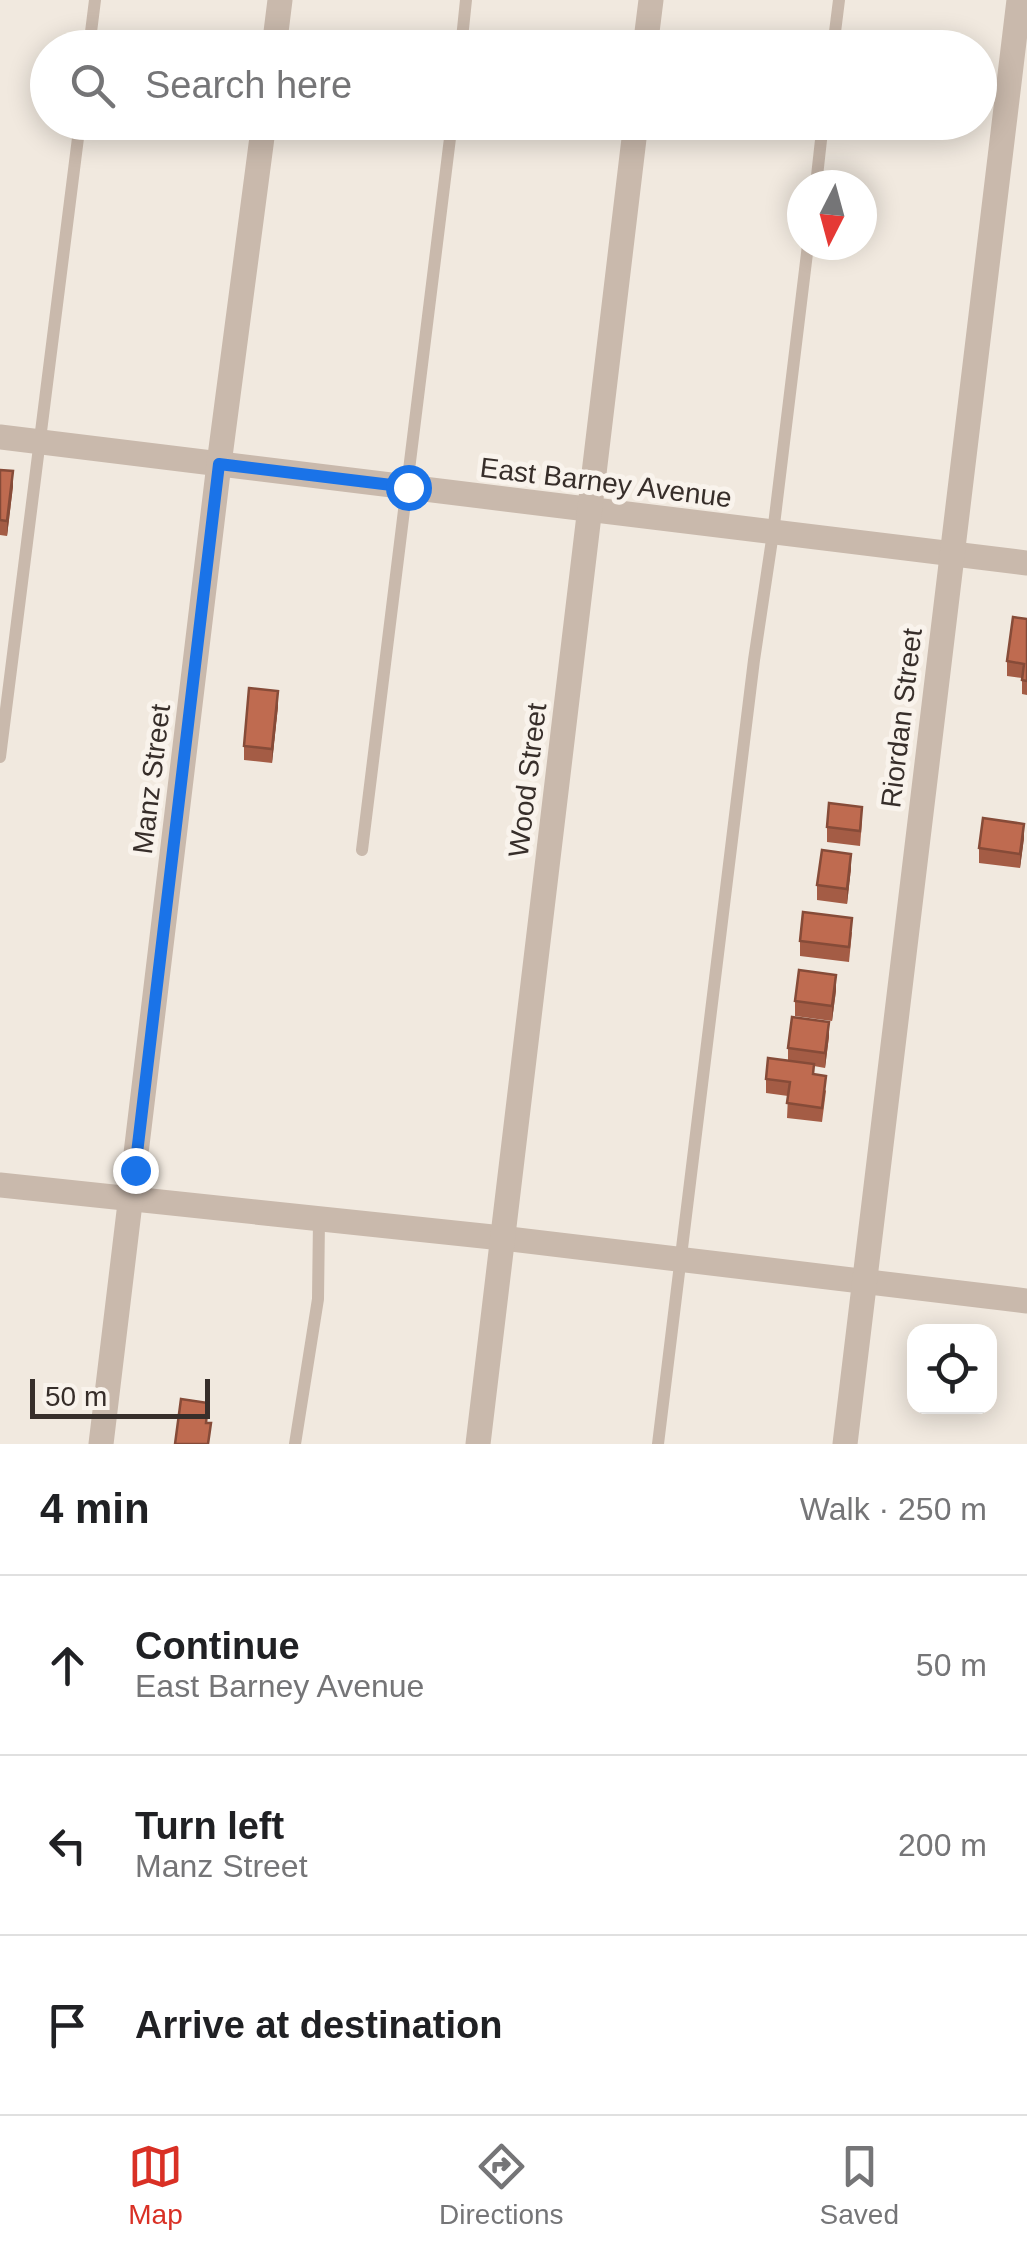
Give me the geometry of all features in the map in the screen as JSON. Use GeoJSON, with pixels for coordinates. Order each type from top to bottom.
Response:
{"type":"FeatureCollection","features":[{"type":"Feature","properties":{"kind":"street"},"geometry":{"type":"LineString","coordinates":[[276,30],[280,0]]}},
{"type":"Feature","properties":{"kind":"street"},"geometry":{"type":"LineString","coordinates":[[647,30],[651,0]]}},
{"type":"Feature","properties":{"kind":"street","name":"Riordan Street"},"geometry":{"type":"LineString","coordinates":[[845,1444],[1018,0]]}},
{"type":"Feature","properties":{"kind":"street","name":"Manz Street"},"geometry":{"type":"LineString","coordinates":[[101,1444],[262,140]]}},
{"type":"Feature","properties":{"kind":"street","name":"Wood Street"},"geometry":{"type":"LineString","coordinates":[[478,1444],[634,140]]}},
{"type":"Feature","properties":{"kind":"street","name":"East Barney Avenue"},"geometry":{"type":"LineString","coordinates":[[0,438],[1027,563]]}},
{"type":"Feature","properties":{"kind":"street"},"geometry":{"type":"LineString","coordinates":[[0,1185],[502,1238],[1027,1301]]}},
{"type":"Feature","properties":{"kind":"lane"},"geometry":{"type":"LineString","coordinates":[[91,30],[95,0]]}},
{"type":"Feature","properties":{"kind":"lane"},"geometry":{"type":"LineString","coordinates":[[462,30],[466,0]]}},
{"type":"Feature","properties":{"kind":"lane"},"geometry":{"type":"LineString","coordinates":[[835,30],[838,0]]}},
{"type":"Feature","properties":{"kind":"lane"},"geometry":{"type":"LineString","coordinates":[[0,757],[78,140]]}},
{"type":"Feature","properties":{"kind":"lane"},"geometry":{"type":"LineString","coordinates":[[362,850],[450,140]]}},
{"type":"Feature","properties":{"kind":"lane"},"geometry":{"type":"LineString","coordinates":[[818,170],[822,140]]}},
{"type":"Feature","properties":{"kind":"lane"},"geometry":{"type":"LineString","coordinates":[[658,1444],[806,260]]}},
{"type":"Feature","properties":{"kind":"lane"},"geometry":{"type":"LineString","coordinates":[[295,1444],[318,1299],[319,1220]]}},
{"type":"Feature","properties":{"kind":"building"},"geometry":{"type":"Polygon","coordinates":[[[0,470],[13,471],[7,521],[0,520],[0,470]]]}},
{"type":"Feature","properties":{"kind":"building"},"geometry":{"type":"Polygon","coordinates":[[[1013,617],[1027,619],[1027,681],[1022,680],[1024,664],[1007,661],[1013,617]]]}},
{"type":"Feature","properties":{"kind":"building"},"geometry":{"type":"Polygon","coordinates":[[[249,688],[278,691],[272,749],[244,746],[249,688]]]}},
{"type":"Feature","properties":{"kind":"building"},"geometry":{"type":"Polygon","coordinates":[[[829,803],[862,807],[860,831],[827,827],[829,803]]]}},
{"type":"Feature","properties":{"kind":"building"},"geometry":{"type":"Polygon","coordinates":[[[983,818],[1024,824],[1020,854],[979,848],[983,818]]]}},
{"type":"Feature","properties":{"kind":"building"},"geometry":{"type":"Polygon","coordinates":[[[822,850],[851,854],[847,889],[817,885],[822,850]]]}},
{"type":"Feature","properties":{"kind":"building"},"geometry":{"type":"Polygon","coordinates":[[[803,912],[852,918],[849,947],[800,941],[803,912]]]}},
{"type":"Feature","properties":{"kind":"building"},"geometry":{"type":"Polygon","coordinates":[[[799,970],[836,975],[832,1006],[795,1001],[799,970]]]}},
{"type":"Feature","properties":{"kind":"building"},"geometry":{"type":"Polygon","coordinates":[[[792,1017],[829,1022],[825,1053],[788,1048],[792,1017]]]}},
{"type":"Feature","properties":{"kind":"building"},"geometry":{"type":"Polygon","coordinates":[[[768,1058],[814,1064],[813,1074],[826,1076],[822,1108],[787,1103],[790,1082],[766,1079],[768,1058]]]}},
{"type":"Feature","properties":{"kind":"building"},"geometry":{"type":"Polygon","coordinates":[[[181,1399],[208,1403],[208,1444],[175,1444],[181,1399]]]}},
{"type":"Feature","properties":{"kind":"route"},"geometry":{"type":"LineString","coordinates":[[135,1170],[219,464],[408,487]]}}]}
